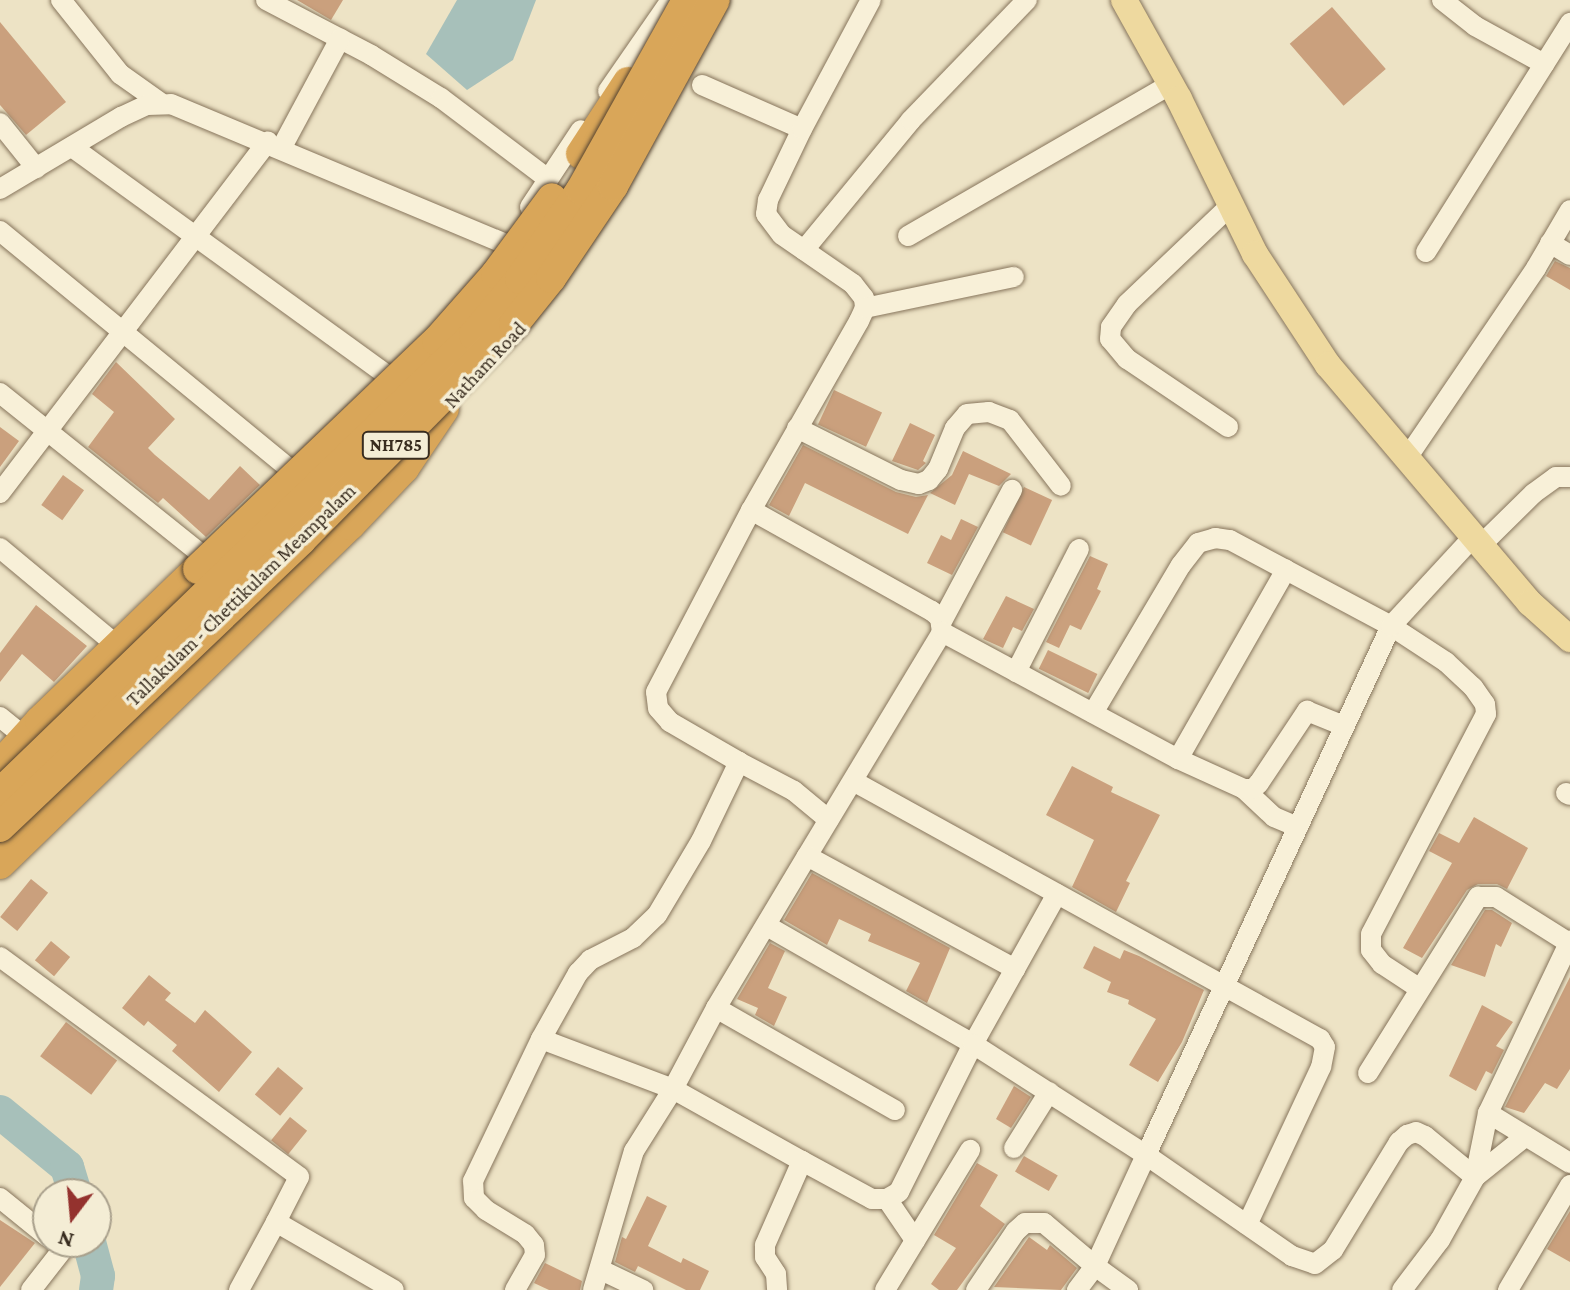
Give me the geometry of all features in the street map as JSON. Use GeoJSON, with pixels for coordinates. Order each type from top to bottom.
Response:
{"type":"FeatureCollection","features":[{"type":"Feature","properties":{"kind":"highway","name":"Tallakulam - Chettikulam Meampalam"},"geometry":{"type":"LineString","coordinates":[[0,793],[474,335],[520,279],[581,190],[687,0]]}},
{"type":"Feature","properties":{"kind":"highway","name":"Tallakulam - Chettikulam Meampalam"},"geometry":{"type":"LineString","coordinates":[[0,827],[301,540],[493,348],[551,278],[598,210],[715,0]]}},
{"type":"Feature","properties":{"kind":"highway"},"geometry":{"type":"LineString","coordinates":[[0,765],[40,721],[437,341],[519,244],[655,44]]}},
{"type":"Feature","properties":{"kind":"highway"},"geometry":{"type":"LineString","coordinates":[[0,864],[350,525],[404,468],[444,409]]}},
{"type":"Feature","properties":{"kind":"main road","name":"Natham Road"},"geometry":{"type":"LineString","coordinates":[[0,782],[448,349],[501,288],[587,166],[679,0]]}},
{"type":"Feature","properties":{"kind":"main road","name":"Natham Road"},"geometry":{"type":"LineString","coordinates":[[0,838],[444,409],[531,315],[582,245],[625,178],[723,0]]}},
{"type":"Feature","properties":{"kind":"main road"},"geometry":{"type":"LineString","coordinates":[[1124,0],[1255,254],[1328,365],[1530,603],[1570,639]]}},
{"type":"Feature","properties":{"kind":"street"},"geometry":{"type":"LineString","coordinates":[[61,0],[120,74],[161,103]]}},
{"type":"Feature","properties":{"kind":"street"},"geometry":{"type":"LineString","coordinates":[[266,0],[441,98],[548,179]]}},
{"type":"Feature","properties":{"kind":"street"},"geometry":{"type":"LineString","coordinates":[[0,756],[289,465],[452,307],[504,243],[671,0]]}},
{"type":"Feature","properties":{"kind":"street"},"geometry":{"type":"LineString","coordinates":[[829,820],[794,791],[670,722],[658,708],[656,692],[751,510],[865,308],[864,298],[853,284],[782,235],[766,214],[768,200],[802,129],[871,0]]}},
{"type":"Feature","properties":{"kind":"street"},"geometry":{"type":"LineString","coordinates":[[804,250],[911,120],[1027,0]]}},
{"type":"Feature","properties":{"kind":"street"},"geometry":{"type":"LineString","coordinates":[[1442,0],[1475,26],[1544,64]]}},
{"type":"Feature","properties":{"kind":"street"},"geometry":{"type":"LineString","coordinates":[[1426,252],[1570,23]]}},
{"type":"Feature","properties":{"kind":"street"},"geometry":{"type":"LineString","coordinates":[[0,493],[194,238],[275,144],[340,39]]}},
{"type":"Feature","properties":{"kind":"street"},"geometry":{"type":"LineString","coordinates":[[702,85],[802,129]]}},
{"type":"Feature","properties":{"kind":"street"},"geometry":{"type":"LineString","coordinates":[[908,236],[1170,85]]}},
{"type":"Feature","properties":{"kind":"street"},"geometry":{"type":"LineString","coordinates":[[0,189],[121,117],[161,103],[180,105],[504,243]]}},
{"type":"Feature","properties":{"kind":"street"},"geometry":{"type":"LineString","coordinates":[[0,123],[36,168]]}},
{"type":"Feature","properties":{"kind":"street"},"geometry":{"type":"LineString","coordinates":[[72,147],[386,374]]}},
{"type":"Feature","properties":{"kind":"street"},"geometry":{"type":"LineString","coordinates":[[1228,427],[1127,359],[1110,339],[1116,316],[1231,205]]}},
{"type":"Feature","properties":{"kind":"street"},"geometry":{"type":"LineString","coordinates":[[1407,458],[1570,210]]}},
{"type":"Feature","properties":{"kind":"street"},"geometry":{"type":"LineString","coordinates":[[0,231],[289,465],[338,513]]}},
{"type":"Feature","properties":{"kind":"street"},"geometry":{"type":"LineString","coordinates":[[1550,243],[1570,255]]}},
{"type":"Feature","properties":{"kind":"street"},"geometry":{"type":"LineString","coordinates":[[865,308],[1014,277]]}},
{"type":"Feature","properties":{"kind":"street"},"geometry":{"type":"LineString","coordinates":[[0,393],[201,554]]}},
{"type":"Feature","properties":{"kind":"street"},"geometry":{"type":"LineString","coordinates":[[797,428],[901,480],[919,484],[929,480],[938,469],[955,428],[967,414],[989,412],[1010,420],[1061,486]]}},
{"type":"Feature","properties":{"kind":"street"},"geometry":{"type":"LineString","coordinates":[[1077,1290],[1095,1266],[1391,626],[1477,540],[1556,477],[1570,477]]}},
{"type":"Feature","properties":{"kind":"street"},"geometry":{"type":"LineString","coordinates":[[593,1290],[634,1151],[942,627],[1012,490]]}},
{"type":"Feature","properties":{"kind":"street"},"geometry":{"type":"LineString","coordinates":[[751,510],[932,611],[942,627],[1016,672],[1178,759],[1244,789],[1274,817],[1298,827]]}},
{"type":"Feature","properties":{"kind":"street"},"geometry":{"type":"LineString","coordinates":[[1093,713],[1181,565],[1198,543],[1215,538],[1230,540],[1391,626],[1446,662],[1473,687],[1487,709],[1481,727],[1371,934],[1371,950],[1382,964],[1420,989]]}},
{"type":"Feature","properties":{"kind":"street"},"geometry":{"type":"LineString","coordinates":[[0,548],[113,642]]}},
{"type":"Feature","properties":{"kind":"street"},"geometry":{"type":"LineString","coordinates":[[1016,672],[1079,549]]}},
{"type":"Feature","properties":{"kind":"street"},"geometry":{"type":"LineString","coordinates":[[1178,759],[1286,570]]}},
{"type":"Feature","properties":{"kind":"street"},"geometry":{"type":"LineString","coordinates":[[1244,789],[1253,789],[1259,783],[1307,711],[1344,726]]}},
{"type":"Feature","properties":{"kind":"street"},"geometry":{"type":"LineString","coordinates":[[0,717],[21,734]]}},
{"type":"Feature","properties":{"kind":"street"},"geometry":{"type":"LineString","coordinates":[[515,1290],[535,1255],[534,1245],[525,1234],[486,1210],[474,1198],[473,1181],[541,1039],[578,973],[590,960],[633,938],[657,915],[701,841],[739,762]]}},
{"type":"Feature","properties":{"kind":"street"},"geometry":{"type":"LineString","coordinates":[[853,781],[1224,987],[1310,1031],[1325,1047],[1321,1067],[1247,1225]]}},
{"type":"Feature","properties":{"kind":"street"},"geometry":{"type":"LineString","coordinates":[[807,856],[1015,969]]}},
{"type":"Feature","properties":{"kind":"street"},"geometry":{"type":"LineString","coordinates":[[541,1039],[673,1089],[857,1193],[872,1199],[887,1199],[899,1192],[911,1175],[973,1044],[1057,894]]}},
{"type":"Feature","properties":{"kind":"street"},"geometry":{"type":"LineString","coordinates":[[1368,1073],[1478,897],[1496,897],[1569,942],[1488,1113],[1475,1177],[1440,1240],[1402,1290]]}},
{"type":"Feature","properties":{"kind":"street"},"geometry":{"type":"LineString","coordinates":[[767,926],[973,1044],[1146,1155],[1292,1256],[1315,1264],[1324,1259],[1399,1142],[1416,1132],[1475,1177]]}},
{"type":"Feature","properties":{"kind":"street"},"geometry":{"type":"LineString","coordinates":[[0,957],[299,1177],[239,1290]]}},
{"type":"Feature","properties":{"kind":"street"},"geometry":{"type":"LineString","coordinates":[[716,1008],[895,1110]]}},
{"type":"Feature","properties":{"kind":"street"},"geometry":{"type":"LineString","coordinates":[[1014,1148],[1049,1092]]}},
{"type":"Feature","properties":{"kind":"street"},"geometry":{"type":"LineString","coordinates":[[1488,1113],[1570,1163]]}},
{"type":"Feature","properties":{"kind":"street"},"geometry":{"type":"LineString","coordinates":[[1475,1177],[1526,1136]]}},
{"type":"Feature","properties":{"kind":"street"},"geometry":{"type":"LineString","coordinates":[[885,1290],[970,1150]]}},
{"type":"Feature","properties":{"kind":"street"},"geometry":{"type":"LineString","coordinates":[[777,1290],[776,1274],[765,1257],[765,1245],[802,1161]]}},
{"type":"Feature","properties":{"kind":"street"},"geometry":{"type":"LineString","coordinates":[[1508,1290],[1570,1185]]}},
{"type":"Feature","properties":{"kind":"street"},"geometry":{"type":"LineString","coordinates":[[0,1198],[32,1224]]}},
{"type":"Feature","properties":{"kind":"street"},"geometry":{"type":"LineString","coordinates":[[887,1199],[915,1240]]}},
{"type":"Feature","properties":{"kind":"street"},"geometry":{"type":"LineString","coordinates":[[276,1222],[394,1290]]}},
{"type":"Feature","properties":{"kind":"street"},"geometry":{"type":"LineString","coordinates":[[976,1290],[1025,1223],[1044,1223],[1128,1290]]}},
{"type":"Feature","properties":{"kind":"street"},"geometry":{"type":"LineString","coordinates":[[31,1290],[56,1258]]}},
{"type":"Feature","properties":{"kind":"street"},"geometry":{"type":"LineString","coordinates":[[601,1270],[643,1290]]}},
{"type":"Feature","properties":{"kind":"water"},"geometry":{"type":"Polygon","coordinates":[[[457,0],[536,0],[513,60],[467,90],[426,54],[457,0]]]}},
{"type":"Feature","properties":{"kind":"building"},"geometry":{"type":"Polygon","coordinates":[[[297,0],[343,0],[331,20],[297,0]]]}},
{"type":"Feature","properties":{"kind":"building"},"geometry":{"type":"Polygon","coordinates":[[[1332,7],[1386,69],[1344,106],[1290,44],[1332,7]]]}},
{"type":"Feature","properties":{"kind":"building"},"geometry":{"type":"Polygon","coordinates":[[[0,22],[66,102],[26,135],[0,105],[0,22]]]}},
{"type":"Feature","properties":{"kind":"building"},"geometry":{"type":"Polygon","coordinates":[[[1555,261],[1570,268],[1570,290],[1546,276],[1555,261]]]}},
{"type":"Feature","properties":{"kind":"building"},"geometry":{"type":"Polygon","coordinates":[[[116,362],[175,419],[148,448],[155,455],[209,500],[240,466],[260,485],[206,537],[163,498],[158,503],[88,447],[114,412],[92,394],[116,362]]]}},
{"type":"Feature","properties":{"kind":"building"},"geometry":{"type":"Polygon","coordinates":[[[834,390],[882,412],[866,447],[818,424],[834,390]]]}},
{"type":"Feature","properties":{"kind":"building"},"geometry":{"type":"Polygon","coordinates":[[[910,423],[935,435],[923,461],[926,463],[918,470],[892,461],[910,423]]]}},
{"type":"Feature","properties":{"kind":"building"},"geometry":{"type":"Polygon","coordinates":[[[0,427],[19,441],[0,467],[0,427]]]}},
{"type":"Feature","properties":{"kind":"building"},"geometry":{"type":"Polygon","coordinates":[[[803,445],[896,492],[916,497],[928,495],[908,534],[805,483],[789,516],[769,505],[803,445]]]}},
{"type":"Feature","properties":{"kind":"building"},"geometry":{"type":"Polygon","coordinates":[[[963,451],[1011,474],[999,486],[969,474],[955,505],[930,493],[952,475],[963,451]]]}},
{"type":"Feature","properties":{"kind":"building"},"geometry":{"type":"Polygon","coordinates":[[[63,475],[84,490],[62,520],[41,505],[63,475]]]}},
{"type":"Feature","properties":{"kind":"building"},"geometry":{"type":"Polygon","coordinates":[[[1024,487],[1052,500],[1031,545],[1003,532],[1024,487]]]}},
{"type":"Feature","properties":{"kind":"building"},"geometry":{"type":"Polygon","coordinates":[[[961,519],[978,527],[952,575],[927,563],[941,535],[951,540],[961,519]]]}},
{"type":"Feature","properties":{"kind":"building"},"geometry":{"type":"Polygon","coordinates":[[[1090,556],[1108,564],[1097,589],[1101,591],[1081,630],[1070,625],[1059,648],[1046,642],[1090,556]]]}},
{"type":"Feature","properties":{"kind":"building"},"geometry":{"type":"Polygon","coordinates":[[[1006,596],[1034,609],[1022,631],[1013,627],[1003,648],[983,639],[1006,596]]]}},
{"type":"Feature","properties":{"kind":"building"},"geometry":{"type":"Polygon","coordinates":[[[36,605],[87,646],[54,682],[22,654],[0,682],[0,653],[36,605]]]}},
{"type":"Feature","properties":{"kind":"building"},"geometry":{"type":"Polygon","coordinates":[[[1048,650],[1097,674],[1088,693],[1039,669],[1048,650]]]}},
{"type":"Feature","properties":{"kind":"building"},"geometry":{"type":"Polygon","coordinates":[[[1072,766],[1113,787],[1111,792],[1160,815],[1126,881],[1130,883],[1116,912],[1072,887],[1094,840],[1046,815],[1072,766]]]}},
{"type":"Feature","properties":{"kind":"building"},"geometry":{"type":"Polygon","coordinates":[[[1474,817],[1528,848],[1507,889],[1497,884],[1478,884],[1467,890],[1422,958],[1403,948],[1452,863],[1429,851],[1439,833],[1459,843],[1474,817]]]}},
{"type":"Feature","properties":{"kind":"building"},"geometry":{"type":"Polygon","coordinates":[[[812,873],[950,948],[927,1003],[906,991],[920,963],[868,941],[871,934],[839,919],[827,945],[784,920],[812,873]]]}},
{"type":"Feature","properties":{"kind":"building"},"geometry":{"type":"Polygon","coordinates":[[[31,879],[48,893],[17,931],[0,917],[31,879]]]}},
{"type":"Feature","properties":{"kind":"building"},"geometry":{"type":"Polygon","coordinates":[[[1485,910],[1492,910],[1512,923],[1501,947],[1496,944],[1485,977],[1451,965],[1485,910]]]}},
{"type":"Feature","properties":{"kind":"building"},"geometry":{"type":"Polygon","coordinates":[[[51,941],[70,957],[54,976],[35,960],[51,941]]]}},
{"type":"Feature","properties":{"kind":"building"},"geometry":{"type":"Polygon","coordinates":[[[770,943],[785,951],[768,988],[787,997],[774,1026],[755,1015],[758,1008],[737,999],[770,943]]]}},
{"type":"Feature","properties":{"kind":"building"},"geometry":{"type":"Polygon","coordinates":[[[1094,946],[1120,959],[1124,950],[1139,956],[1204,990],[1182,1042],[1158,1082],[1129,1065],[1156,1019],[1128,1004],[1129,1000],[1107,992],[1111,982],[1083,968],[1094,946]]]}},
{"type":"Feature","properties":{"kind":"building"},"geometry":{"type":"Polygon","coordinates":[[[149,975],[171,993],[165,1000],[195,1023],[205,1010],[252,1052],[219,1092],[172,1051],[177,1045],[148,1021],[144,1026],[122,1008],[149,975]]]}},
{"type":"Feature","properties":{"kind":"building"},"geometry":{"type":"Polygon","coordinates":[[[1570,977],[1570,1069],[1557,1089],[1545,1083],[1524,1113],[1505,1107],[1570,977]]]}},
{"type":"Feature","properties":{"kind":"building"},"geometry":{"type":"Polygon","coordinates":[[[1482,1005],[1513,1022],[1496,1046],[1504,1050],[1492,1074],[1486,1071],[1476,1091],[1449,1076],[1482,1005]]]}},
{"type":"Feature","properties":{"kind":"building"},"geometry":{"type":"Polygon","coordinates":[[[66,1022],[117,1061],[91,1095],[40,1056],[66,1022]]]}},
{"type":"Feature","properties":{"kind":"building"},"geometry":{"type":"Polygon","coordinates":[[[278,1067],[303,1088],[280,1116],[255,1095],[278,1067]]]}},
{"type":"Feature","properties":{"kind":"building"},"geometry":{"type":"Polygon","coordinates":[[[1014,1086],[1031,1097],[1011,1128],[996,1119],[1014,1086]]]}},
{"type":"Feature","properties":{"kind":"building"},"geometry":{"type":"Polygon","coordinates":[[[290,1117],[307,1131],[288,1154],[271,1140],[290,1117]]]}},
{"type":"Feature","properties":{"kind":"building"},"geometry":{"type":"Polygon","coordinates":[[[1024,1156],[1058,1176],[1049,1191],[1015,1172],[1024,1156]]]}},
{"type":"Feature","properties":{"kind":"building"},"geometry":{"type":"Polygon","coordinates":[[[977,1163],[998,1175],[980,1206],[1005,1224],[957,1290],[939,1290],[931,1284],[956,1248],[934,1235],[977,1163]]]}},
{"type":"Feature","properties":{"kind":"building"},"geometry":{"type":"Polygon","coordinates":[[[647,1196],[667,1206],[648,1246],[681,1263],[683,1258],[709,1271],[700,1290],[686,1290],[638,1266],[635,1272],[615,1262],[622,1237],[626,1239],[647,1196]]]}},
{"type":"Feature","properties":{"kind":"building"},"geometry":{"type":"Polygon","coordinates":[[[1570,1211],[1570,1262],[1547,1249],[1570,1211]]]}},
{"type":"Feature","properties":{"kind":"building"},"geometry":{"type":"Polygon","coordinates":[[[0,1220],[32,1241],[32,1247],[0,1287],[0,1220]]]}},
{"type":"Feature","properties":{"kind":"building"},"geometry":{"type":"Polygon","coordinates":[[[1029,1237],[1047,1250],[1050,1245],[1077,1268],[1061,1290],[994,1287],[1029,1237]]]}},
{"type":"Feature","properties":{"kind":"building"},"geometry":{"type":"Polygon","coordinates":[[[545,1263],[582,1281],[580,1290],[549,1290],[534,1283],[545,1263]]]}},
{"type":"Feature","properties":{"kind":"waterway"},"geometry":{"type":"LineString","coordinates":[[0,1112],[67,1167],[70,1178]]}},
{"type":"Feature","properties":{"kind":"waterway"},"geometry":{"type":"LineString","coordinates":[[93,1258],[98,1276],[96,1290]]}}]}
